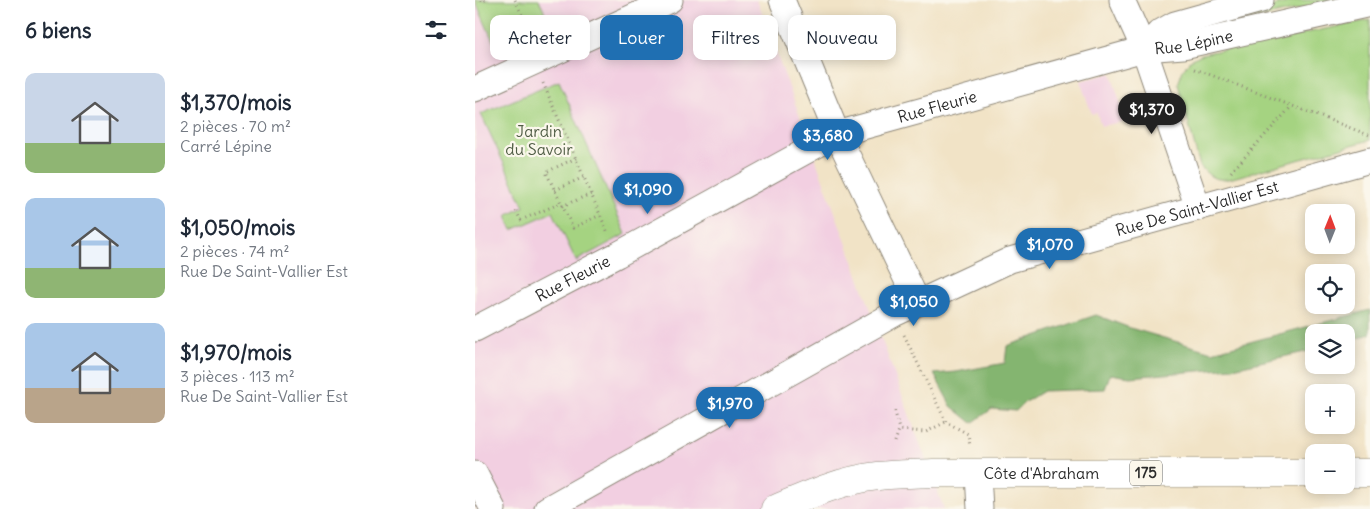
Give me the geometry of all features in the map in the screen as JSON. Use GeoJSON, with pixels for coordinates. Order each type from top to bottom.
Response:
{"type":"FeatureCollection","features":[{"type":"Feature","properties":{"kind":"main road","name":"Côte d'Abraham"},"geometry":{"type":"LineString","coordinates":[[775,509],[827,488],[878,476],[933,473],[1305,473]]}},
{"type":"Feature","properties":{"kind":"main road"},"geometry":{"type":"LineString","coordinates":[[1355,473],[1370,473]]}},
{"type":"Feature","properties":{"kind":"street"},"geometry":{"type":"LineString","coordinates":[[590,36],[670,0]]}},
{"type":"Feature","properties":{"kind":"street"},"geometry":{"type":"LineString","coordinates":[[782,0],[837,134],[918,303]]}},
{"type":"Feature","properties":{"kind":"street"},"geometry":{"type":"LineString","coordinates":[[1122,0],[1143,50],[1198,208]]}},
{"type":"Feature","properties":{"kind":"street","name":"Rue Lépine"},"geometry":{"type":"LineString","coordinates":[[1143,50],[1159,33],[1175,24],[1261,0]]}},
{"type":"Feature","properties":{"kind":"street","name":"Rue Lépine"},"geometry":{"type":"LineString","coordinates":[[1143,50],[1183,46],[1370,4]]}},
{"type":"Feature","properties":{"kind":"street","name":"Rue Fleurie"},"geometry":{"type":"LineString","coordinates":[[475,329],[617,255],[837,134],[1143,50]]}},
{"type":"Feature","properties":{"kind":"street"},"geometry":{"type":"LineString","coordinates":[[475,89],[538,60]]}},
{"type":"Feature","properties":{"kind":"street","name":"Rue De Saint-Vallier Est"},"geometry":{"type":"LineString","coordinates":[[547,509],[894,314],[1010,260],[1370,160]]}},
{"type":"Feature","properties":{"kind":"street"},"geometry":{"type":"LineString","coordinates":[[475,474],[493,509]]}},
{"type":"Feature","properties":{"kind":"street"},"geometry":{"type":"LineString","coordinates":[[979,474],[980,509]]}},
{"type":"Feature","properties":{"kind":"path"},"geometry":{"type":"LineString","coordinates":[[481,0],[482,2],[485,0]]}},
{"type":"Feature","properties":{"kind":"path"},"geometry":{"type":"LineString","coordinates":[[515,0],[521,15]]}},
{"type":"Feature","properties":{"kind":"path"},"geometry":{"type":"LineString","coordinates":[[538,60],[576,158],[617,255]]}},
{"type":"Feature","properties":{"kind":"path"},"geometry":{"type":"LineString","coordinates":[[1190,67],[1370,135]]}},
{"type":"Feature","properties":{"kind":"path"},"geometry":{"type":"LineString","coordinates":[[1225,179],[1292,106]]}},
{"type":"Feature","properties":{"kind":"path"},"geometry":{"type":"LineString","coordinates":[[576,158],[546,172],[573,228],[600,215]]}},
{"type":"Feature","properties":{"kind":"path"},"geometry":{"type":"LineString","coordinates":[[555,190],[584,177]]}},
{"type":"Feature","properties":{"kind":"path"},"geometry":{"type":"LineString","coordinates":[[517,211],[521,220],[591,194]]}},
{"type":"Feature","properties":{"kind":"path"},"geometry":{"type":"LineString","coordinates":[[894,314],[946,422],[968,434],[970,446]]}},
{"type":"Feature","properties":{"kind":"path"},"geometry":{"type":"LineString","coordinates":[[895,411],[899,430],[895,442]]}},
{"type":"Feature","properties":{"kind":"path"},"geometry":{"type":"LineString","coordinates":[[899,430],[926,432],[946,422]]}},
{"type":"Feature","properties":{"kind":"shaded area"},"geometry":{"type":"Polygon","coordinates":[[[475,0],[757,0],[763,15],[693,15],[693,60],[778,60],[778,57],[944,509],[475,509],[475,0]]]}},
{"type":"Feature","properties":{"kind":"shaded area"},"geometry":{"type":"Polygon","coordinates":[[[1111,73],[1126,121],[1101,126],[1097,113],[1092,114],[1080,81],[1111,73]]]}},
{"type":"Feature","properties":{"kind":"green space"},"geometry":{"type":"Polygon","coordinates":[[[475,0],[539,0],[546,15],[490,15],[490,34],[475,0]]]}},
{"type":"Feature","properties":{"kind":"green space"},"geometry":{"type":"Polygon","coordinates":[[[1297,0],[1340,0],[1175,36],[1174,32],[1297,0]]]}},
{"type":"Feature","properties":{"kind":"green space"},"geometry":{"type":"Polygon","coordinates":[[[1370,20],[1370,140],[1229,179],[1213,177],[1200,166],[1178,84],[1183,70],[1190,60],[1202,54],[1370,20]]]}},
{"type":"Feature","properties":{"kind":"green space","name":"Jardin du Savoir"},"geometry":{"type":"Polygon","coordinates":[[[559,81],[626,234],[576,261],[553,212],[512,230],[506,216],[524,207],[481,114],[559,81]]]}},
{"type":"Feature","properties":{"kind":"green space"},"geometry":{"type":"Polygon","coordinates":[[[1370,310],[1370,334],[1355,339],[1355,324],[1317,324],[1355,314],[1370,310]]]}},
{"type":"Feature","properties":{"kind":"green space"},"geometry":{"type":"Polygon","coordinates":[[[1096,315],[1130,328],[1212,352],[1305,327],[1305,352],[1233,368],[1130,377],[1110,374],[1105,389],[1043,391],[1025,402],[1016,411],[992,409],[972,423],[951,406],[934,374],[1005,363],[1007,346],[1096,315]]]}}]}
